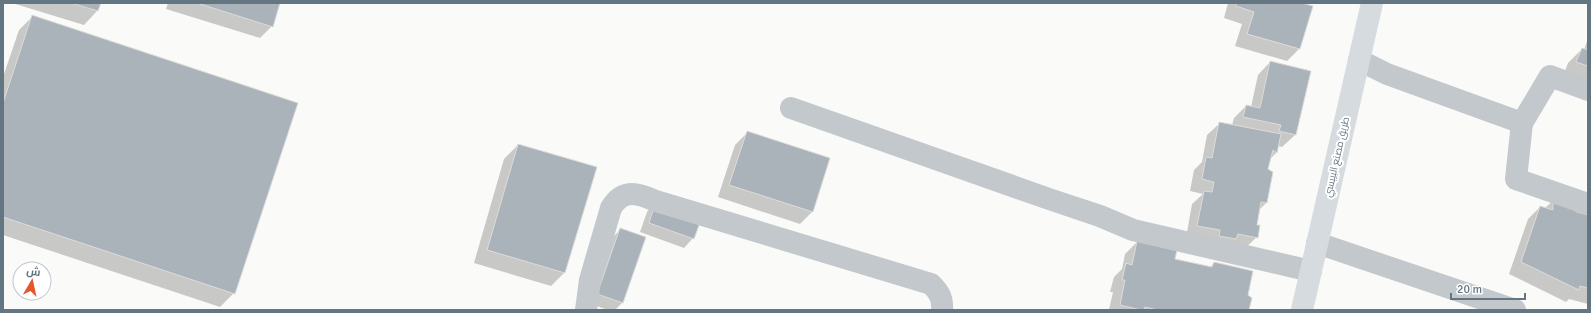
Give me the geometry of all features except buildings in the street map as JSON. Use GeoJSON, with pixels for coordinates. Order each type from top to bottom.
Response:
{"type":"FeatureCollection","features":[{"type":"Feature","properties":{"kind":"main road","name":"طريق مصنع البيبسي"},"geometry":{"type":"LineString","coordinates":[[1302,310],[1372,3]]}},
{"type":"Feature","properties":{"kind":"street"},"geometry":{"type":"LineString","coordinates":[[1359,60],[1387,74],[1522,123]]}},
{"type":"Feature","properties":{"kind":"street"},"geometry":{"type":"LineString","coordinates":[[1588,90],[1550,76],[1522,123],[1516,179],[1588,204]]}},
{"type":"Feature","properties":{"kind":"street"},"geometry":{"type":"LineString","coordinates":[[791,108],[1100,216],[1133,230],[1311,271]]}},
{"type":"Feature","properties":{"kind":"street"},"geometry":{"type":"LineString","coordinates":[[586,310],[590,280],[611,208],[615,200],[622,196],[636,194],[641,194],[656,201],[931,284],[940,293],[942,310]]}},
{"type":"Feature","properties":{"kind":"street"},"geometry":{"type":"LineString","coordinates":[[1317,242],[1515,310]]}}]}
